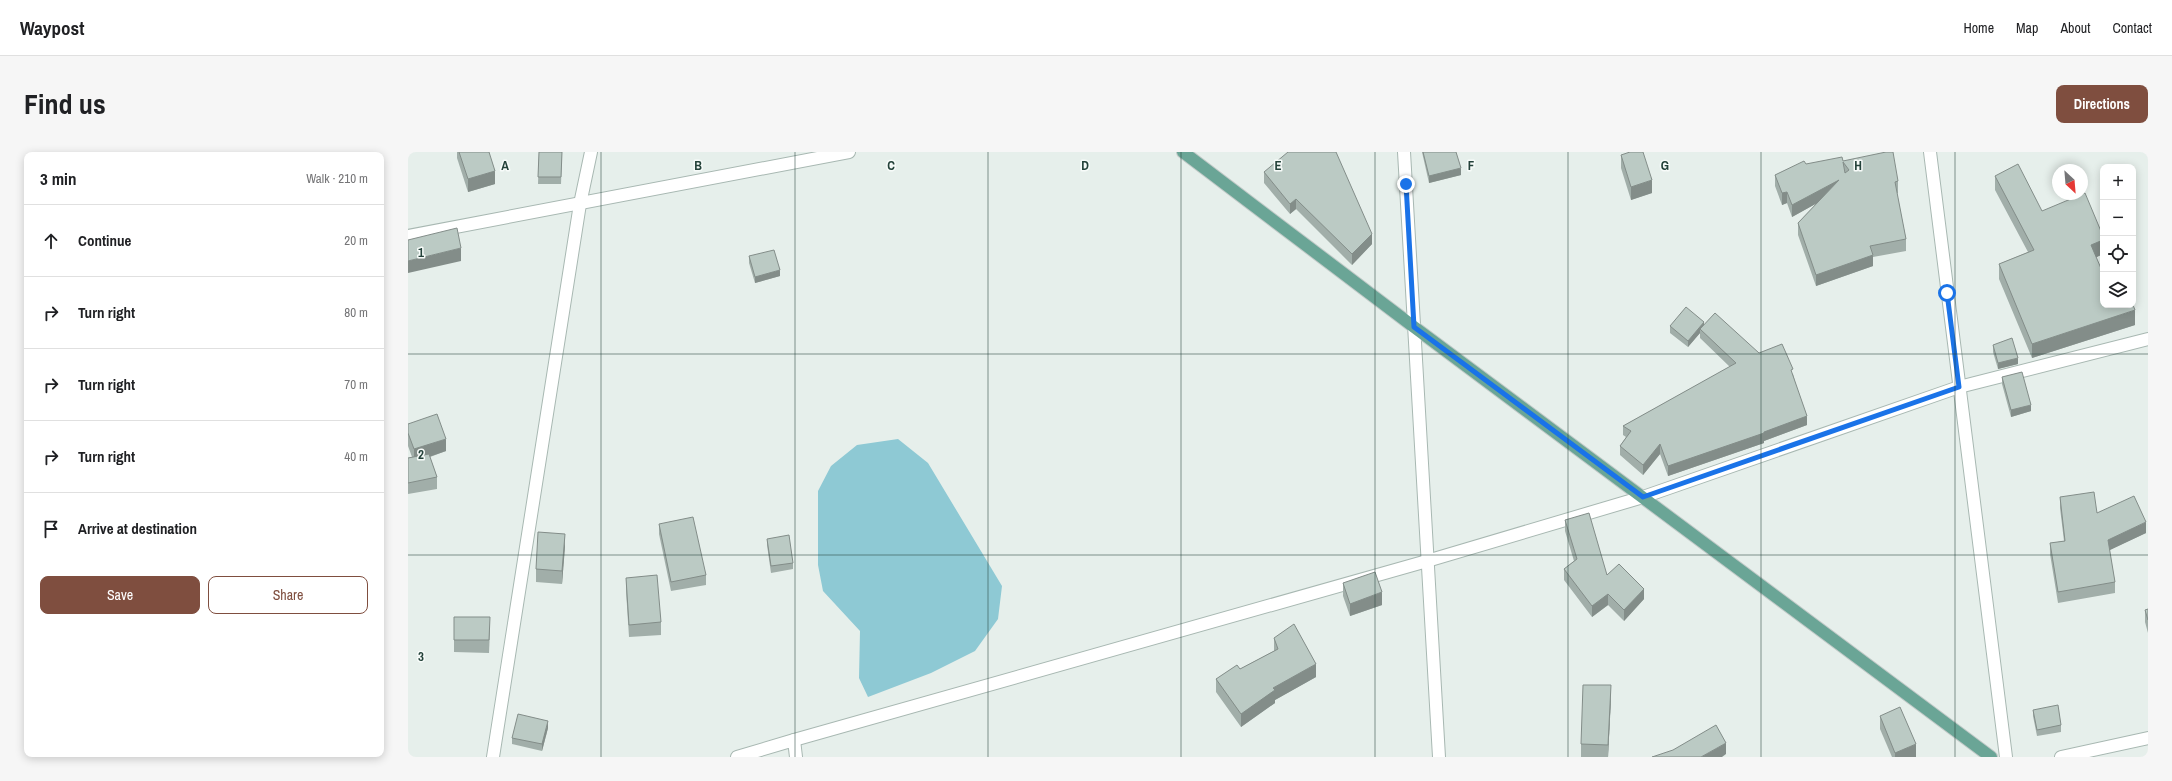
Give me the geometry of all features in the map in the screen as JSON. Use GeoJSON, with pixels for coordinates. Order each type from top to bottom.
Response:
{"type":"FeatureCollection","features":[{"type":"Feature","properties":{"kind":"main road"},"geometry":{"type":"LineString","coordinates":[[1183,152],[1414,327],[1991,757]]}},
{"type":"Feature","properties":{"kind":"street"},"geometry":{"type":"LineString","coordinates":[[493,757],[580,204],[591,152]]}},
{"type":"Feature","properties":{"kind":"street"},"geometry":{"type":"LineString","coordinates":[[408,236],[849,152]]}},
{"type":"Feature","properties":{"kind":"street"},"geometry":{"type":"LineString","coordinates":[[1404,152],[1439,757]]}},
{"type":"Feature","properties":{"kind":"street"},"geometry":{"type":"LineString","coordinates":[[1930,152],[2006,757]]}},
{"type":"Feature","properties":{"kind":"street"},"geometry":{"type":"LineString","coordinates":[[737,757],[1427,561],[1643,497],[1959,387],[2148,339]]}},
{"type":"Feature","properties":{"kind":"street"},"geometry":{"type":"LineString","coordinates":[[2061,757],[2148,738]]}},
{"type":"Feature","properties":{"kind":"street"},"geometry":{"type":"LineString","coordinates":[[794,740],[796,757]]}},
{"type":"Feature","properties":{"kind":"water"},"geometry":{"type":"Polygon","coordinates":[[[898,439],[928,463],[1002,586],[998,619],[975,651],[931,673],[868,697],[859,678],[860,631],[823,591],[818,565],[818,491],[831,466],[857,445],[898,439]]]}},
{"type":"Feature","properties":{"kind":"building"},"geometry":{"type":"Polygon","coordinates":[[[459,152],[489,152],[495,171],[468,179],[459,152]]]}},
{"type":"Feature","properties":{"kind":"building"},"geometry":{"type":"Polygon","coordinates":[[[539,152],[562,152],[561,177],[538,177],[539,152]]]}},
{"type":"Feature","properties":{"kind":"building"},"geometry":{"type":"Polygon","coordinates":[[[1288,152],[1336,152],[1372,234],[1352,254],[1296,199],[1290,204],[1264,172],[1288,152]]]}},
{"type":"Feature","properties":{"kind":"building"},"geometry":{"type":"Polygon","coordinates":[[[1423,152],[1456,152],[1461,168],[1429,176],[1423,152]]]}},
{"type":"Feature","properties":{"kind":"building"},"geometry":{"type":"Polygon","coordinates":[[[1630,152],[1643,152],[1652,180],[1631,187],[1621,155],[1630,152]]]}},
{"type":"Feature","properties":{"kind":"building"},"geometry":{"type":"Polygon","coordinates":[[[1886,152],[1893,152],[1898,181],[1895,182],[1906,239],[1870,246],[1873,255],[1816,275],[1798,223],[1839,180],[1792,205],[1787,192],[1782,193],[1775,175],[1804,161],[1806,164],[1842,157],[1843,161],[1886,152]],[[1843,162],[1845,173],[1849,170],[1843,162]]]}},
{"type":"Feature","properties":{"kind":"building"},"geometry":{"type":"Polygon","coordinates":[[[2018,164],[2042,211],[2068,200],[2088,200],[2100,229],[2100,241],[2091,245],[2100,266],[2100,308],[2134,308],[2135,310],[2032,344],[1999,264],[2034,250],[1995,176],[2018,164]]]}},
{"type":"Feature","properties":{"kind":"building"},"geometry":{"type":"Polygon","coordinates":[[[457,228],[461,248],[408,261],[408,240],[457,228]]]}},
{"type":"Feature","properties":{"kind":"building"},"geometry":{"type":"Polygon","coordinates":[[[774,250],[780,270],[755,277],[749,256],[774,250]]]}},
{"type":"Feature","properties":{"kind":"building"},"geometry":{"type":"Polygon","coordinates":[[[1686,307],[1704,322],[1688,341],[1670,326],[1686,307]]]}},
{"type":"Feature","properties":{"kind":"building"},"geometry":{"type":"Polygon","coordinates":[[[1715,313],[1759,353],[1782,344],[1793,369],[1791,370],[1807,416],[1764,433],[1668,466],[1660,444],[1643,465],[1620,446],[1631,431],[1623,426],[1736,363],[1700,329],[1715,313]]]}},
{"type":"Feature","properties":{"kind":"building"},"geometry":{"type":"Polygon","coordinates":[[[2012,338],[2018,358],[1998,363],[1993,345],[2012,338]]]}},
{"type":"Feature","properties":{"kind":"building"},"geometry":{"type":"Polygon","coordinates":[[[2022,372],[2031,405],[2011,410],[2002,377],[2022,372]]]}},
{"type":"Feature","properties":{"kind":"building"},"geometry":{"type":"Polygon","coordinates":[[[437,414],[446,439],[414,449],[408,433],[408,424],[437,414]]]}},
{"type":"Feature","properties":{"kind":"building"},"geometry":{"type":"Polygon","coordinates":[[[429,454],[437,477],[408,483],[408,458],[429,454]]]}},
{"type":"Feature","properties":{"kind":"building"},"geometry":{"type":"Polygon","coordinates":[[[2094,492],[2097,513],[2134,496],[2146,522],[2108,540],[2115,582],[2058,592],[2050,543],[2065,541],[2060,497],[2094,492]]]}},
{"type":"Feature","properties":{"kind":"building"},"geometry":{"type":"Polygon","coordinates":[[[1589,513],[1607,575],[1619,564],[1644,589],[1624,610],[1608,594],[1592,606],[1564,569],[1577,559],[1565,520],[1589,513]]]}},
{"type":"Feature","properties":{"kind":"building"},"geometry":{"type":"Polygon","coordinates":[[[693,517],[706,575],[671,582],[659,524],[693,517]]]}},
{"type":"Feature","properties":{"kind":"building"},"geometry":{"type":"Polygon","coordinates":[[[538,532],[565,534],[562,571],[536,569],[538,532]]]}},
{"type":"Feature","properties":{"kind":"building"},"geometry":{"type":"Polygon","coordinates":[[[789,535],[793,563],[771,566],[767,539],[789,535]]]}},
{"type":"Feature","properties":{"kind":"building"},"geometry":{"type":"Polygon","coordinates":[[[1375,572],[1382,592],[1350,604],[1343,583],[1375,572]]]}},
{"type":"Feature","properties":{"kind":"building"},"geometry":{"type":"Polygon","coordinates":[[[657,575],[661,622],[629,625],[626,578],[657,575]]]}},
{"type":"Feature","properties":{"kind":"building"},"geometry":{"type":"Polygon","coordinates":[[[2148,609],[2148,620],[2145,610],[2148,609]]]}},
{"type":"Feature","properties":{"kind":"building"},"geometry":{"type":"Polygon","coordinates":[[[454,617],[490,617],[489,640],[454,640],[454,617]]]}},
{"type":"Feature","properties":{"kind":"building"},"geometry":{"type":"Polygon","coordinates":[[[1294,624],[1316,664],[1273,688],[1275,690],[1241,714],[1216,679],[1237,665],[1240,669],[1278,649],[1274,638],[1294,624]]]}},
{"type":"Feature","properties":{"kind":"building"},"geometry":{"type":"Polygon","coordinates":[[[1583,685],[1611,685],[1608,745],[1581,744],[1583,685]]]}},
{"type":"Feature","properties":{"kind":"building"},"geometry":{"type":"Polygon","coordinates":[[[2058,705],[2061,725],[2037,730],[2033,710],[2058,705]]]}},
{"type":"Feature","properties":{"kind":"building"},"geometry":{"type":"Polygon","coordinates":[[[1900,707],[1916,744],[1895,753],[1880,716],[1900,707]]]}},
{"type":"Feature","properties":{"kind":"building"},"geometry":{"type":"Polygon","coordinates":[[[518,714],[548,721],[542,744],[512,738],[518,714]]]}},
{"type":"Feature","properties":{"kind":"building"},"geometry":{"type":"Polygon","coordinates":[[[1716,725],[1726,743],[1701,757],[1652,757],[1673,750],[1716,725]]]}},
{"type":"Feature","properties":{"kind":"route"},"geometry":{"type":"LineString","coordinates":[[1406,184],[1414,327],[1643,497],[1959,387],[1947,293]]}}]}
